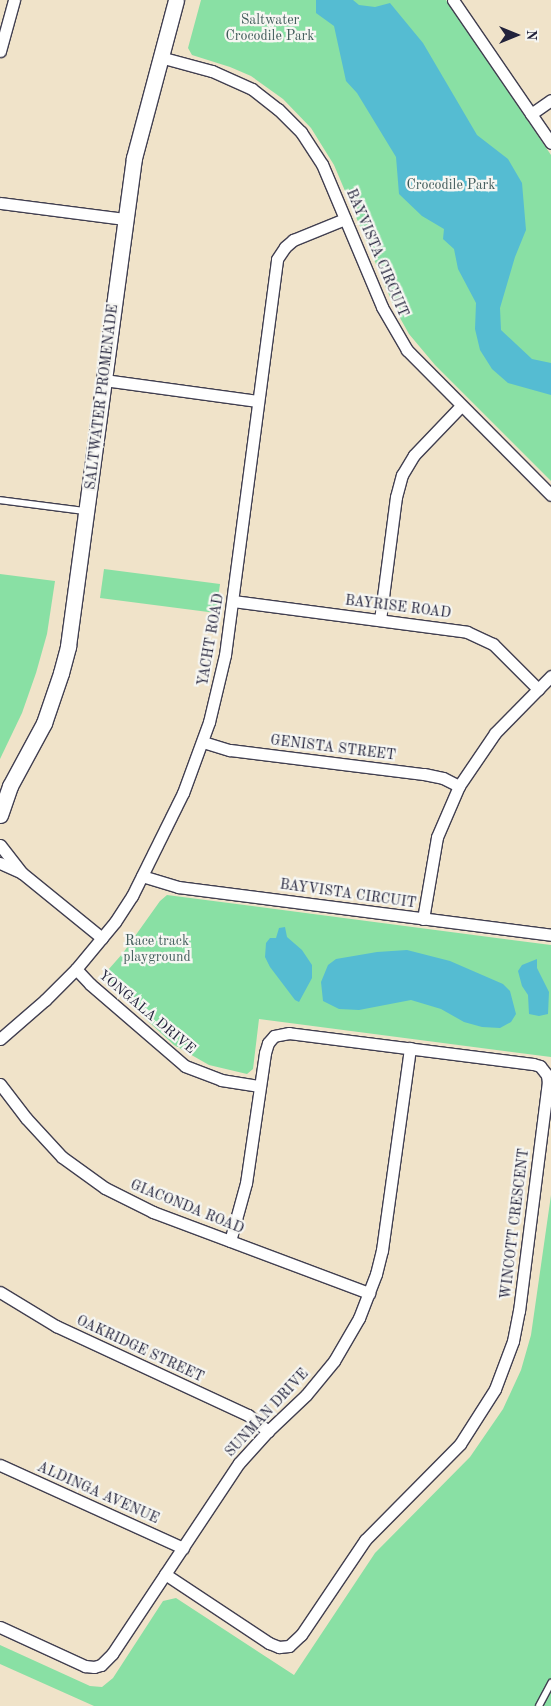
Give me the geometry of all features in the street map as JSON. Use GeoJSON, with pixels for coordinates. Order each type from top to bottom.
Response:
{"type":"FeatureCollection","features":[{"type":"Feature","properties":{"kind":"street"},"geometry":{"type":"LineString","coordinates":[[0,52],[14,0]]}},
{"type":"Feature","properties":{"kind":"street","name":"SALTWATER PROMENADE"},"geometry":{"type":"LineString","coordinates":[[0,815],[5,790],[33,746],[61,673],[72,625],[134,158],[176,0]]}},
{"type":"Feature","properties":{"kind":"street"},"geometry":{"type":"LineString","coordinates":[[453,0],[551,143]]}},
{"type":"Feature","properties":{"kind":"street","name":"BAYVISTA CIRCUIT"},"geometry":{"type":"LineString","coordinates":[[160,57],[212,71],[240,83],[278,109],[301,132],[317,154],[382,307],[397,336],[419,364],[551,495]]}},
{"type":"Feature","properties":{"kind":"street"},"geometry":{"type":"LineString","coordinates":[[531,114],[551,100]]}},
{"type":"Feature","properties":{"kind":"street"},"geometry":{"type":"LineString","coordinates":[[0,203],[125,219]]}},
{"type":"Feature","properties":{"kind":"street","name":"YACHT ROAD"},"geometry":{"type":"LineString","coordinates":[[0,1039],[46,1000],[76,969],[125,908],[183,793],[203,742],[220,678],[234,601],[258,400],[276,269],[280,253],[293,240],[345,219]]}},
{"type":"Feature","properties":{"kind":"street"},"geometry":{"type":"LineString","coordinates":[[104,380],[258,400]]}},
{"type":"Feature","properties":{"kind":"street"},"geometry":{"type":"LineString","coordinates":[[380,620],[396,497],[402,475],[414,455],[461,406]]}},
{"type":"Feature","properties":{"kind":"street","name":"BAYRISE ROAD"},"geometry":{"type":"LineString","coordinates":[[234,601],[450,628],[481,637],[506,656],[538,689]]}},
{"type":"Feature","properties":{"kind":"street"},"geometry":{"type":"LineString","coordinates":[[423,919],[437,837],[459,786],[495,733],[551,676]]}},
{"type":"Feature","properties":{"kind":"street","name":"GENISTA STREET"},"geometry":{"type":"LineString","coordinates":[[203,742],[230,750],[424,774],[443,778],[459,786]]}},
{"type":"Feature","properties":{"kind":"street"},"geometry":{"type":"LineString","coordinates":[[0,845],[22,873],[102,938]]}},
{"type":"Feature","properties":{"kind":"street"},"geometry":{"type":"LineString","coordinates":[[0,863],[22,873]]}},
{"type":"Feature","properties":{"kind":"street","name":"BAYVISTA CIRCUIT"},"geometry":{"type":"LineString","coordinates":[[142,876],[178,887],[551,935]]}},
{"type":"Feature","properties":{"kind":"street","name":"YONGALA DRIVE"},"geometry":{"type":"LineString","coordinates":[[76,969],[105,997],[185,1066],[221,1080],[260,1086]]}},
{"type":"Feature","properties":{"kind":"street","name":"WINCOTT CRESCENT"},"geometry":{"type":"LineString","coordinates":[[165,1574],[269,1643],[282,1647],[292,1645],[301,1635],[365,1540],[460,1444],[495,1389],[513,1341],[519,1311],[547,1092],[547,1075],[540,1066],[533,1064],[281,1033],[274,1036],[268,1043],[246,1183],[230,1241]]}},
{"type":"Feature","properties":{"kind":"street","name":"SUNMAN DRIVE"},"geometry":{"type":"LineString","coordinates":[[0,1627],[85,1666],[98,1667],[112,1654],[239,1463],[268,1431],[306,1395],[334,1360],[349,1336],[370,1293],[382,1250],[410,1048]]}},
{"type":"Feature","properties":{"kind":"street","name":"GIACONDA ROAD"},"geometry":{"type":"LineString","coordinates":[[0,1084],[62,1157],[84,1175],[131,1202],[370,1293]]}},
{"type":"Feature","properties":{"kind":"street","name":"OAKRIDGE STREET"},"geometry":{"type":"LineString","coordinates":[[0,1292],[63,1330],[248,1415],[268,1431]]}},
{"type":"Feature","properties":{"kind":"street","name":"ALDINGA AVENUE"},"geometry":{"type":"LineString","coordinates":[[0,1465],[183,1548]]}},
{"type":"Feature","properties":{"kind":"lane"},"geometry":{"type":"LineString","coordinates":[[0,500],[87,511]]}},
{"type":"Feature","properties":{"kind":"lane"},"geometry":{"type":"LineString","coordinates":[[539,1706],[551,1683]]}},
{"type":"Feature","properties":{"kind":"green space","name":"Crocodile Park"},"geometry":{"type":"Polygon","coordinates":[[[201,0],[446,0],[551,155],[551,481],[435,365],[409,334],[395,309],[334,165],[311,128],[283,99],[251,76],[192,55],[188,48],[201,0]]]}},
{"type":"Feature","properties":{"kind":"green space"},"geometry":{"type":"Polygon","coordinates":[[[104,569],[220,584],[216,613],[100,598],[104,569]]]}},
{"type":"Feature","properties":{"kind":"green space"},"geometry":{"type":"Polygon","coordinates":[[[0,574],[55,581],[47,634],[36,673],[22,713],[0,759],[0,574]]]}},
{"type":"Feature","properties":{"kind":"green space","name":"Race track playground"},"geometry":{"type":"Polygon","coordinates":[[[167,895],[551,945],[551,1057],[259,1019],[253,1069],[247,1074],[209,1065],[174,1045],[101,978],[123,953],[160,901],[167,895]]]}},
{"type":"Feature","properties":{"kind":"green space"},"geometry":{"type":"Polygon","coordinates":[[[551,1195],[551,1706],[94,1706],[0,1664],[0,1645],[90,1686],[102,1687],[113,1678],[163,1601],[176,1598],[294,1675],[375,1553],[470,1457],[503,1409],[521,1370],[531,1335],[551,1195]]]}},
{"type":"Feature","properties":{"kind":"water"},"geometry":{"type":"Polygon","coordinates":[[[316,0],[353,0],[359,5],[375,7],[390,3],[423,43],[477,135],[508,159],[522,183],[526,230],[515,257],[500,308],[501,330],[532,359],[551,363],[551,395],[508,383],[492,369],[480,350],[475,329],[476,303],[458,269],[454,249],[443,239],[444,229],[422,216],[399,194],[396,157],[357,93],[346,81],[334,26],[316,13],[316,0]]]}},
{"type":"Feature","properties":{"kind":"water"},"geometry":{"type":"Polygon","coordinates":[[[285,927],[287,937],[302,950],[312,965],[312,978],[299,1002],[295,1000],[270,967],[265,957],[266,943],[270,938],[276,938],[279,928],[285,927]]]}},
{"type":"Feature","properties":{"kind":"water"},"geometry":{"type":"Polygon","coordinates":[[[407,950],[450,961],[503,984],[510,991],[516,1014],[511,1022],[500,1028],[482,1027],[464,1022],[441,1009],[411,1000],[359,1010],[339,1009],[323,1001],[321,982],[328,965],[336,959],[377,952],[407,950]]]}},
{"type":"Feature","properties":{"kind":"water"},"geometry":{"type":"Polygon","coordinates":[[[537,959],[537,968],[549,992],[548,1014],[539,1016],[529,1014],[528,995],[522,986],[518,971],[522,965],[537,959]]]}},
{"type":"Feature","properties":{"kind":"park label","name":"Saltwater Crocodile Park"},"geometry":{"type":"Point","coordinates":[270,28]}}]}
